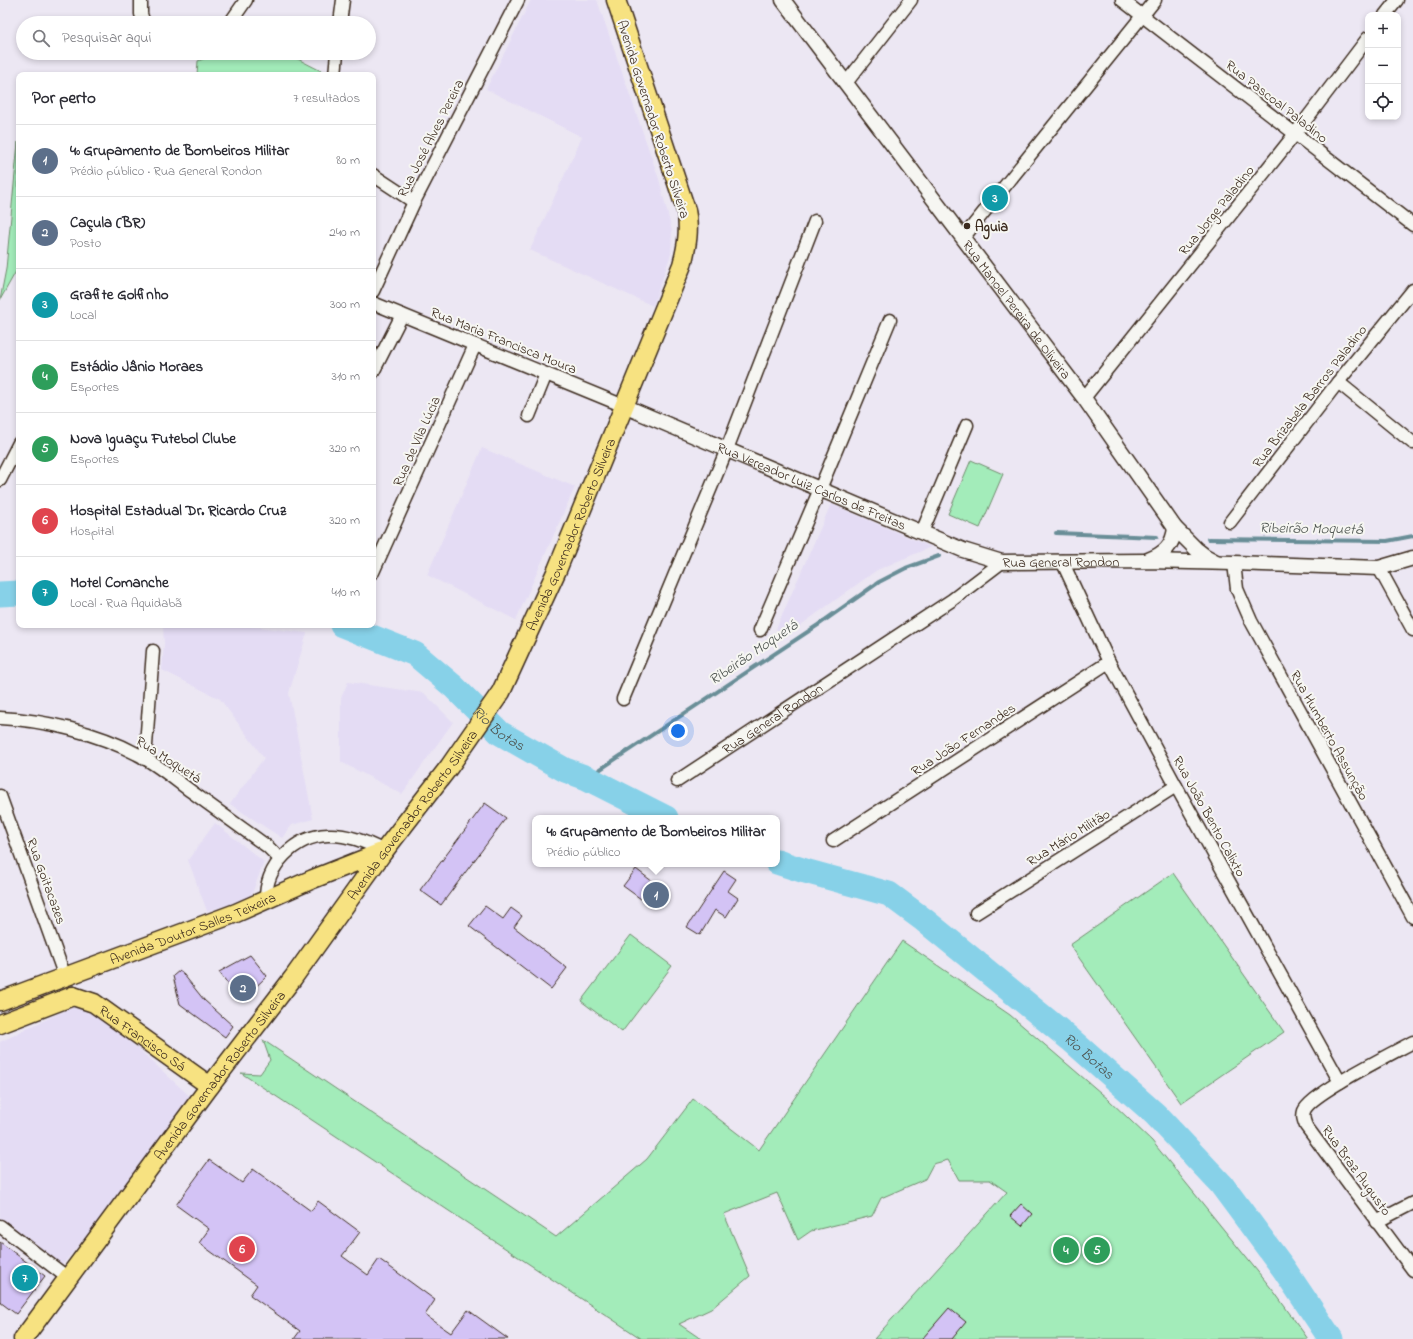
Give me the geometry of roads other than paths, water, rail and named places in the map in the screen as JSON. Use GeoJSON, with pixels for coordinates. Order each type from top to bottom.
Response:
{"type":"FeatureCollection","features":[{"type":"Feature","properties":{"kind":"main road","name":"Avenida Governador Roberto Silveira"},"geometry":{"type":"LineString","coordinates":[[23,1339],[210,1086],[293,978],[384,851],[470,737],[501,692],[557,570],[682,265],[689,228],[686,210],[616,0]]}},
{"type":"Feature","properties":{"kind":"main road","name":"Avenida Doutor Salles Teixeira"},"geometry":{"type":"LineString","coordinates":[[0,1001],[266,900],[384,851]]}},
{"type":"Feature","properties":{"kind":"main road"},"geometry":{"type":"LineString","coordinates":[[331,872],[342,881],[346,888],[347,904]]}},
{"type":"Feature","properties":{"kind":"main road"},"geometry":{"type":"LineString","coordinates":[[0,1024],[73,996],[65,977]]}},
{"type":"Feature","properties":{"kind":"main road","name":"Rua Francisco Sá"},"geometry":{"type":"LineString","coordinates":[[73,996],[94,1003],[210,1086]]}},
{"type":"Feature","properties":{"kind":"street"},"geometry":{"type":"LineString","coordinates":[[141,0],[142,16]]}},
{"type":"Feature","properties":{"kind":"street"},"geometry":{"type":"LineString","coordinates":[[235,16],[246,0]]}},
{"type":"Feature","properties":{"kind":"street"},"geometry":{"type":"LineString","coordinates":[[341,16],[343,0]]}},
{"type":"Feature","properties":{"kind":"street","name":"Rua José Alves Pereira"},"geometry":{"type":"LineString","coordinates":[[376,284],[414,202],[518,0]]}},
{"type":"Feature","properties":{"kind":"street","name":"Rua Manoel Pereira de Oliveira"},"geometry":{"type":"LineString","coordinates":[[783,0],[1084,398],[1175,528],[1196,549],[1205,556],[1218,562]]}},
{"type":"Feature","properties":{"kind":"street"},"geometry":{"type":"LineString","coordinates":[[846,83],[911,0]]}},
{"type":"Feature","properties":{"kind":"street","name":"Rua Pascoal Paladino"},"geometry":{"type":"LineString","coordinates":[[1122,0],[1413,225]]}},
{"type":"Feature","properties":{"kind":"street"},"geometry":{"type":"LineString","coordinates":[[963,238],[1155,0]]}},
{"type":"Feature","properties":{"kind":"street"},"geometry":{"type":"LineString","coordinates":[[1387,12],[1397,0]]}},
{"type":"Feature","properties":{"kind":"street","name":"Rua Jorge Paladino"},"geometry":{"type":"LineString","coordinates":[[1084,398],[1295,134],[1365,42]]}},
{"type":"Feature","properties":{"kind":"street"},"geometry":{"type":"LineString","coordinates":[[335,72],[336,60]]}},
{"type":"Feature","properties":{"kind":"street"},"geometry":{"type":"LineString","coordinates":[[376,177],[414,202]]}},
{"type":"Feature","properties":{"kind":"street"},"geometry":{"type":"LineString","coordinates":[[623,699],[727,449],[815,221]]}},
{"type":"Feature","properties":{"kind":"street","name":"Rua Brizabela Barros Paladino"},"geometry":{"type":"LineString","coordinates":[[1230,522],[1338,382],[1413,290]]}},
{"type":"Feature","properties":{"kind":"street","name":"Rua Maria Francisca Moura"},"geometry":{"type":"LineString","coordinates":[[376,304],[624,406]]}},
{"type":"Feature","properties":{"kind":"street"},"geometry":{"type":"LineString","coordinates":[[376,366],[402,315]]}},
{"type":"Feature","properties":{"kind":"street"},"geometry":{"type":"LineString","coordinates":[[760,630],[890,320]]}},
{"type":"Feature","properties":{"kind":"street","name":"Rua de Vila Lúcia"},"geometry":{"type":"LineString","coordinates":[[376,565],[476,345]]}},
{"type":"Feature","properties":{"kind":"street"},"geometry":{"type":"LineString","coordinates":[[530,416],[546,374]]}},
{"type":"Feature","properties":{"kind":"street"},"geometry":{"type":"LineString","coordinates":[[1338,382],[1413,443]]}},
{"type":"Feature","properties":{"kind":"street","name":"Rua Vereador Luiz Carlos de Freitas"},"geometry":{"type":"LineString","coordinates":[[624,406],[963,550],[1002,562]]}},
{"type":"Feature","properties":{"kind":"street"},"geometry":{"type":"LineString","coordinates":[[922,532],[967,425]]}},
{"type":"Feature","properties":{"kind":"street"},"geometry":{"type":"LineString","coordinates":[[0,480],[16,449]]}},
{"type":"Feature","properties":{"kind":"street"},"geometry":{"type":"LineString","coordinates":[[1147,561],[1167,550],[1172,540],[1175,528]]}},
{"type":"Feature","properties":{"kind":"street","name":"Rua General Rondon"},"geometry":{"type":"LineString","coordinates":[[677,781],[952,600],[1002,562],[1234,562],[1379,568],[1413,558]]}},
{"type":"Feature","properties":{"kind":"street","name":"Rua João Bento Calixto"},"geometry":{"type":"LineString","coordinates":[[1062,561],[1109,662],[1340,1082]]}},
{"type":"Feature","properties":{"kind":"street","name":"Rua Humberto Assunção"},"geometry":{"type":"LineString","coordinates":[[1234,562],[1237,589],[1251,620],[1413,917]]}},
{"type":"Feature","properties":{"kind":"street"},"geometry":{"type":"LineString","coordinates":[[1379,568],[1413,630]]}},
{"type":"Feature","properties":{"kind":"street"},"geometry":{"type":"LineString","coordinates":[[145,758],[153,651]]}},
{"type":"Feature","properties":{"kind":"street","name":"Rua João Fernandes"},"geometry":{"type":"LineString","coordinates":[[833,841],[1109,662]]}},
{"type":"Feature","properties":{"kind":"street","name":"Rua Moquetá"},"geometry":{"type":"LineString","coordinates":[[0,718],[34,722],[80,732],[109,741],[145,758],[268,848],[280,859]]}},
{"type":"Feature","properties":{"kind":"street","name":"Rua Mário Militão"},"geometry":{"type":"LineString","coordinates":[[976,912],[1176,786]]}},
{"type":"Feature","properties":{"kind":"street","name":"Rua Goitacazes"},"geometry":{"type":"LineString","coordinates":[[0,796],[65,977]]}},
{"type":"Feature","properties":{"kind":"street"},"geometry":{"type":"LineString","coordinates":[[266,900],[269,880],[280,859],[287,852],[301,843],[315,837],[327,835],[342,836],[360,840],[384,851]]}},
{"type":"Feature","properties":{"kind":"street"},"geometry":{"type":"LineString","coordinates":[[1340,1082],[1413,1042]]}},
{"type":"Feature","properties":{"kind":"street","name":"Rua Braz Augusto"},"geometry":{"type":"LineString","coordinates":[[1340,1082],[1312,1101],[1306,1107],[1303,1118],[1306,1126],[1413,1270]]}},
{"type":"Feature","properties":{"kind":"street"},"geometry":{"type":"LineString","coordinates":[[1376,1222],[1413,1203]]}},
{"type":"Feature","properties":{"kind":"street"},"geometry":{"type":"LineString","coordinates":[[0,1226],[68,1278]]}},
{"type":"Feature","properties":{"kind":"waterway","name":"Ribeirão Moquetá"},"geometry":{"type":"LineString","coordinates":[[1056,533],[1157,537]]}},
{"type":"Feature","properties":{"kind":"waterway","name":"Ribeirão Moquetá"},"geometry":{"type":"LineString","coordinates":[[1208,539],[1387,541],[1413,536]]}},
{"type":"Feature","properties":{"kind":"waterway","name":"Ribeirão Moquetá"},"geometry":{"type":"LineString","coordinates":[[587,778],[818,625],[879,582],[906,568],[939,556]]}},
{"type":"Feature","properties":{"kind":"waterway","name":"Rio Botas"},"geometry":{"type":"LineString","coordinates":[[0,594],[16,593]]}},
{"type":"Feature","properties":{"kind":"waterway","name":"Rio Botas"},"geometry":{"type":"LineString","coordinates":[[350,628],[415,654],[454,687],[500,733],[565,770],[587,778],[660,815]]}},
{"type":"Feature","properties":{"kind":"waterway","name":"Rio Botas"},"geometry":{"type":"LineString","coordinates":[[780,863],[889,894],[924,920],[1070,1039],[1155,1114],[1221,1184],[1284,1269],[1331,1339]]}},
{"type":"Feature","properties":{"kind":"place","name":"Grafite Golfinho"},"geometry":{"type":"Point","coordinates":[995,198]}},
{"type":"Feature","properties":{"kind":"place","name":"Aguia"},"geometry":{"type":"Point","coordinates":[967,226]}},
{"type":"Feature","properties":{"kind":"place","name":"4º Grupamento de Bombeiros Militar"},"geometry":{"type":"Point","coordinates":[656,895]}},
{"type":"Feature","properties":{"kind":"place","name":"Caçula (BR)"},"geometry":{"type":"Point","coordinates":[243,988]}},
{"type":"Feature","properties":{"kind":"place","name":"Hospital Estadual Dr. Ricardo Cruz"},"geometry":{"type":"Point","coordinates":[242,1249]}},
{"type":"Feature","properties":{"kind":"place","name":"Estádio Jânio Moraes"},"geometry":{"type":"Point","coordinates":[1066,1250]}},
{"type":"Feature","properties":{"kind":"place","name":"Nova Iguaçu Futebol Clube"},"geometry":{"type":"Point","coordinates":[1097,1250]}},
{"type":"Feature","properties":{"kind":"place","name":"Motel Comanche"},"geometry":{"type":"Point","coordinates":[25,1278]}}]}
